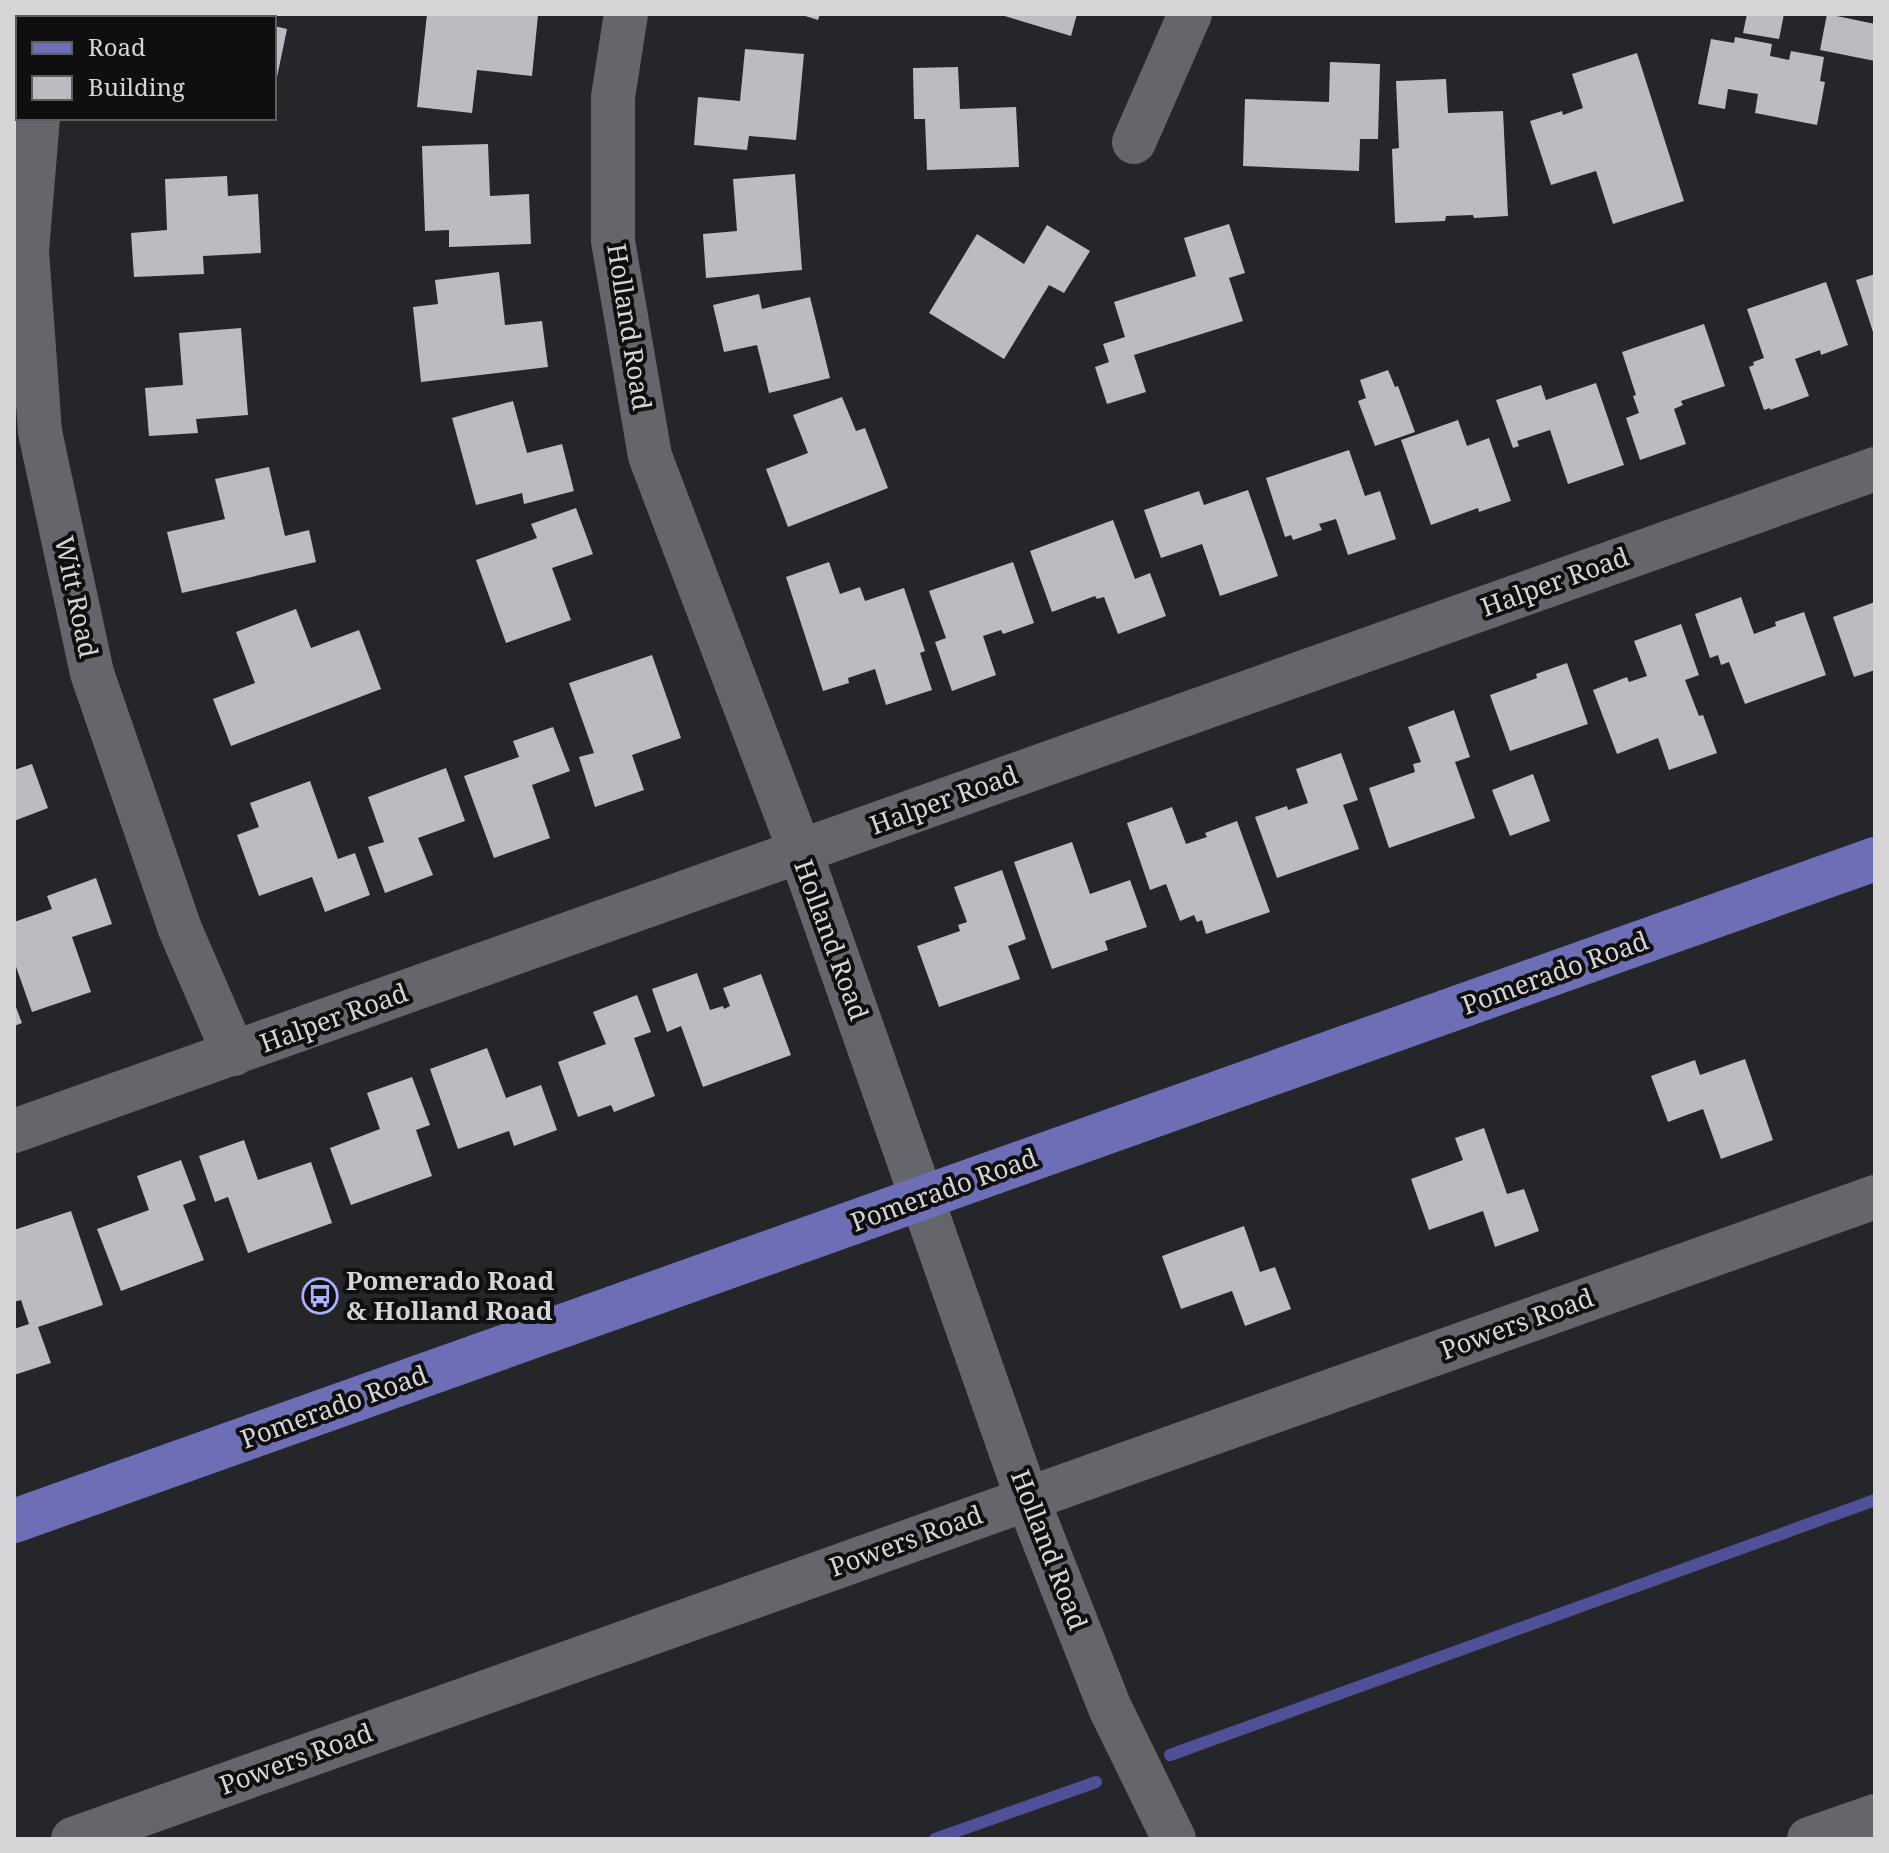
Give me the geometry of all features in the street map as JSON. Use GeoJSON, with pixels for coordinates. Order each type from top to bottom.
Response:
{"type":"FeatureCollection","features":[{"type":"Feature","properties":{"kind":"main road","name":"Pomerado Road"},"geometry":{"type":"LineString","coordinates":[[14,1521],[1875,859]]}},
{"type":"Feature","properties":{"kind":"street","name":"Holland Road"},"geometry":{"type":"LineString","coordinates":[[626,14],[613,97],[613,241],[650,456],[800,851],[1027,1498],[1110,1708],[1174,1839]]}},
{"type":"Feature","properties":{"kind":"street"},"geometry":{"type":"LineString","coordinates":[[1134,142],[1190,14]]}},
{"type":"Feature","properties":{"kind":"street","name":"Witt Road"},"geometry":{"type":"LineString","coordinates":[[38,120],[27,251],[40,432],[92,673],[180,929],[234,1054]]}},
{"type":"Feature","properties":{"kind":"street","name":"Halper Road"},"geometry":{"type":"LineString","coordinates":[[14,1131],[1875,469]]}},
{"type":"Feature","properties":{"kind":"street","name":"Powers Road"},"geometry":{"type":"LineString","coordinates":[[73,1839],[1875,1197]]}},
{"type":"Feature","properties":{"kind":"street"},"geometry":{"type":"LineString","coordinates":[[1809,1839],[1875,1816]]}},
{"type":"Feature","properties":{"kind":"building"},"geometry":{"type":"Polygon","coordinates":[[[213,14],[222,16],[148,16],[213,14]]]}},
{"type":"Feature","properties":{"kind":"building"},"geometry":{"type":"Polygon","coordinates":[[[427,14],[538,15],[532,76],[477,70],[472,113],[417,107],[427,14]]]}},
{"type":"Feature","properties":{"kind":"building"},"geometry":{"type":"Polygon","coordinates":[[[799,14],[820,14],[818,20],[799,14]]]}},
{"type":"Feature","properties":{"kind":"building"},"geometry":{"type":"Polygon","coordinates":[[[998,14],[1077,14],[1071,36],[998,14]]]}},
{"type":"Feature","properties":{"kind":"building"},"geometry":{"type":"Polygon","coordinates":[[[1747,14],[1784,14],[1779,39],[1743,33],[1747,14]]]}},
{"type":"Feature","properties":{"kind":"building"},"geometry":{"type":"Polygon","coordinates":[[[1827,14],[1875,24],[1875,61],[1820,50],[1827,14]]]}},
{"type":"Feature","properties":{"kind":"building"},"geometry":{"type":"Polygon","coordinates":[[[276,26],[287,29],[276,77],[276,26]]]}},
{"type":"Feature","properties":{"kind":"building"},"geometry":{"type":"Polygon","coordinates":[[[1735,37],[1772,44],[1770,56],[1789,60],[1791,51],[1824,57],[1820,81],[1825,82],[1817,125],[1755,113],[1758,94],[1728,89],[1725,109],[1698,104],[1711,39],[1734,43],[1735,37]]]}},
{"type":"Feature","properties":{"kind":"building"},"geometry":{"type":"Polygon","coordinates":[[[745,49],[804,54],[796,140],[749,136],[747,150],[694,145],[698,97],[740,101],[745,49]]]}},
{"type":"Feature","properties":{"kind":"building"},"geometry":{"type":"Polygon","coordinates":[[[1637,53],[1684,201],[1613,224],[1596,171],[1551,185],[1530,121],[1583,108],[1572,74],[1637,53]]]}},
{"type":"Feature","properties":{"kind":"building"},"geometry":{"type":"Polygon","coordinates":[[[1330,62],[1380,64],[1378,139],[1360,139],[1359,171],[1243,166],[1245,99],[1329,102],[1330,62]]]}},
{"type":"Feature","properties":{"kind":"building"},"geometry":{"type":"Polygon","coordinates":[[[958,67],[960,109],[1016,107],[1019,167],[927,170],[925,119],[914,119],[913,68],[958,67]]]}},
{"type":"Feature","properties":{"kind":"building"},"geometry":{"type":"Polygon","coordinates":[[[1446,79],[1448,113],[1503,111],[1508,216],[1446,216],[1445,221],[1395,223],[1392,149],[1399,148],[1396,81],[1446,79]]]}},
{"type":"Feature","properties":{"kind":"building"},"geometry":{"type":"Polygon","coordinates":[[[488,144],[490,196],[529,194],[531,244],[449,247],[449,230],[425,231],[422,146],[488,144]]]}},
{"type":"Feature","properties":{"kind":"building"},"geometry":{"type":"Polygon","coordinates":[[[795,174],[802,270],[706,278],[703,234],[737,231],[733,179],[795,174]]]}},
{"type":"Feature","properties":{"kind":"building"},"geometry":{"type":"Polygon","coordinates":[[[227,176],[228,196],[258,194],[261,253],[203,256],[204,274],[134,277],[131,233],[167,230],[165,179],[227,176]]]}},
{"type":"Feature","properties":{"kind":"building"},"geometry":{"type":"Polygon","coordinates":[[[1229,224],[1245,273],[1229,278],[1243,321],[1134,355],[1146,392],[1107,404],[1095,367],[1109,362],[1103,344],[1125,337],[1114,302],[1196,276],[1184,238],[1229,224]]]}},
{"type":"Feature","properties":{"kind":"building"},"geometry":{"type":"Polygon","coordinates":[[[1047,225],[1090,251],[1064,293],[1049,285],[1004,359],[929,313],[977,234],[1024,264],[1047,225]]]}},
{"type":"Feature","properties":{"kind":"building"},"geometry":{"type":"Polygon","coordinates":[[[499,272],[505,325],[542,321],[548,367],[421,382],[413,307],[438,304],[435,280],[499,272]]]}},
{"type":"Feature","properties":{"kind":"building"},"geometry":{"type":"Polygon","coordinates":[[[1875,274],[1875,335],[1874,335],[1856,280],[1875,274]]]}},
{"type":"Feature","properties":{"kind":"building"},"geometry":{"type":"Polygon","coordinates":[[[1826,282],[1848,345],[1821,355],[1820,350],[1795,359],[1809,396],[1764,410],[1749,367],[1764,358],[1747,309],[1826,282]]]}},
{"type":"Feature","properties":{"kind":"building"},"geometry":{"type":"Polygon","coordinates":[[[759,294],[762,309],[810,297],[830,378],[769,393],[757,345],[724,352],[713,305],[759,294]]]}},
{"type":"Feature","properties":{"kind":"building"},"geometry":{"type":"Polygon","coordinates":[[[1704,324],[1725,386],[1681,401],[1683,405],[1674,409],[1686,444],[1640,460],[1626,418],[1639,413],[1622,352],[1704,324]]]}},
{"type":"Feature","properties":{"kind":"building"},"geometry":{"type":"Polygon","coordinates":[[[241,328],[248,415],[196,419],[198,433],[149,436],[145,388],[183,385],[179,333],[241,328]]]}},
{"type":"Feature","properties":{"kind":"building"},"geometry":{"type":"Polygon","coordinates":[[[1388,370],[1395,387],[1398,386],[1415,432],[1375,446],[1358,401],[1366,398],[1360,380],[1388,370]]]}},
{"type":"Feature","properties":{"kind":"building"},"geometry":{"type":"Polygon","coordinates":[[[1596,383],[1624,465],[1568,484],[1550,430],[1517,441],[1519,446],[1513,448],[1496,400],[1541,385],[1546,400],[1596,383]]]}},
{"type":"Feature","properties":{"kind":"building"},"geometry":{"type":"Polygon","coordinates":[[[842,397],[856,431],[865,428],[888,488],[788,527],[766,469],[808,453],[793,415],[842,397]]]}},
{"type":"Feature","properties":{"kind":"building"},"geometry":{"type":"Polygon","coordinates":[[[513,401],[527,453],[562,444],[574,491],[524,504],[522,493],[476,505],[452,418],[513,401]]]}},
{"type":"Feature","properties":{"kind":"building"},"geometry":{"type":"Polygon","coordinates":[[[1458,420],[1467,446],[1489,438],[1511,501],[1479,512],[1478,508],[1431,525],[1401,440],[1458,420]]]}},
{"type":"Feature","properties":{"kind":"building"},"geometry":{"type":"Polygon","coordinates":[[[1349,450],[1365,496],[1380,491],[1396,539],[1348,555],[1336,519],[1319,524],[1322,530],[1293,540],[1291,535],[1285,537],[1266,478],[1349,450]]]}},
{"type":"Feature","properties":{"kind":"building"},"geometry":{"type":"Polygon","coordinates":[[[269,467],[285,536],[309,530],[316,562],[182,593],[167,532],[225,519],[215,479],[269,467]]]}},
{"type":"Feature","properties":{"kind":"building"},"geometry":{"type":"Polygon","coordinates":[[[1248,490],[1278,576],[1220,596],[1202,544],[1161,558],[1144,510],[1199,491],[1204,505],[1248,490]]]}},
{"type":"Feature","properties":{"kind":"building"},"geometry":{"type":"Polygon","coordinates":[[[576,508],[593,554],[552,568],[571,620],[506,643],[476,560],[537,538],[531,524],[576,508]]]}},
{"type":"Feature","properties":{"kind":"building"},"geometry":{"type":"Polygon","coordinates":[[[1113,520],[1135,579],[1150,573],[1166,616],[1118,634],[1104,597],[1097,599],[1095,596],[1052,612],[1030,551],[1113,520]]]}},
{"type":"Feature","properties":{"kind":"building"},"geometry":{"type":"Polygon","coordinates":[[[829,562],[840,594],[860,587],[865,601],[904,588],[925,651],[920,653],[932,690],[886,705],[875,669],[848,678],[849,683],[823,691],[786,577],[829,562]]]}},
{"type":"Feature","properties":{"kind":"building"},"geometry":{"type":"Polygon","coordinates":[[[1013,562],[1034,623],[1003,634],[1001,630],[983,636],[996,675],[952,691],[935,642],[946,638],[929,591],[1013,562]]]}},
{"type":"Feature","properties":{"kind":"building"},"geometry":{"type":"Polygon","coordinates":[[[1741,597],[1754,634],[1776,626],[1775,622],[1804,612],[1826,675],[1745,704],[1729,662],[1721,665],[1718,655],[1710,658],[1695,614],[1741,597]]]}},
{"type":"Feature","properties":{"kind":"building"},"geometry":{"type":"Polygon","coordinates":[[[1875,602],[1875,670],[1854,677],[1833,617],[1875,602]]]}},
{"type":"Feature","properties":{"kind":"building"},"geometry":{"type":"Polygon","coordinates":[[[296,609],[311,648],[359,630],[381,689],[231,746],[213,699],[255,683],[236,632],[296,609]]]}},
{"type":"Feature","properties":{"kind":"building"},"geometry":{"type":"Polygon","coordinates":[[[1681,624],[1699,675],[1685,680],[1699,716],[1703,715],[1717,753],[1669,770],[1658,738],[1617,754],[1593,690],[1627,677],[1629,682],[1647,676],[1634,641],[1681,624]]]}},
{"type":"Feature","properties":{"kind":"building"},"geometry":{"type":"Polygon","coordinates":[[[652,655],[681,738],[632,755],[644,790],[595,807],[579,757],[594,753],[569,683],[652,655]]]}},
{"type":"Feature","properties":{"kind":"building"},"geometry":{"type":"Polygon","coordinates":[[[1567,663],[1588,724],[1510,751],[1490,695],[1567,663]]]}},
{"type":"Feature","properties":{"kind":"building"},"geometry":{"type":"Polygon","coordinates":[[[1454,710],[1470,757],[1455,762],[1475,818],[1389,848],[1369,788],[1415,772],[1413,764],[1421,762],[1408,727],[1454,710]]]}},
{"type":"Feature","properties":{"kind":"building"},"geometry":{"type":"Polygon","coordinates":[[[553,727],[570,771],[532,785],[550,838],[494,858],[464,776],[519,757],[513,741],[553,727]]]}},
{"type":"Feature","properties":{"kind":"building"},"geometry":{"type":"Polygon","coordinates":[[[1341,753],[1358,800],[1343,805],[1359,849],[1277,878],[1255,817],[1287,806],[1288,810],[1308,803],[1296,769],[1341,753]]]}},
{"type":"Feature","properties":{"kind":"building"},"geometry":{"type":"Polygon","coordinates":[[[32,764],[48,808],[14,821],[14,770],[32,764]]]}},
{"type":"Feature","properties":{"kind":"building"},"geometry":{"type":"Polygon","coordinates":[[[446,768],[465,821],[418,838],[433,875],[385,893],[368,847],[384,842],[368,797],[446,768]]]}},
{"type":"Feature","properties":{"kind":"building"},"geometry":{"type":"Polygon","coordinates":[[[1533,774],[1550,821],[1510,836],[1492,790],[1533,774]]]}},
{"type":"Feature","properties":{"kind":"building"},"geometry":{"type":"Polygon","coordinates":[[[310,781],[338,859],[355,853],[370,895],[325,912],[312,877],[259,896],[237,835],[259,827],[250,803],[310,781]]]}},
{"type":"Feature","properties":{"kind":"building"},"geometry":{"type":"Polygon","coordinates":[[[1172,807],[1186,844],[1237,821],[1270,912],[1206,934],[1202,920],[1197,922],[1194,915],[1180,921],[1166,884],[1150,890],[1127,823],[1172,807]]]}},
{"type":"Feature","properties":{"kind":"building"},"geometry":{"type":"Polygon","coordinates":[[[1072,842],[1090,894],[1130,880],[1147,927],[1105,941],[1108,950],[1052,969],[1014,862],[1072,842]]]}},
{"type":"Feature","properties":{"kind":"building"},"geometry":{"type":"Polygon","coordinates":[[[1002,870],[1026,939],[1008,946],[1020,979],[939,1007],[917,946],[960,931],[958,925],[967,922],[954,887],[1002,870]]]}},
{"type":"Feature","properties":{"kind":"building"},"geometry":{"type":"Polygon","coordinates":[[[96,878],[112,924],[72,937],[91,992],[32,1012],[14,961],[14,922],[52,909],[47,896],[96,878]]]}},
{"type":"Feature","properties":{"kind":"building"},"geometry":{"type":"Polygon","coordinates":[[[697,973],[710,1010],[730,1006],[723,988],[761,974],[791,1055],[703,1087],[681,1026],[667,1032],[652,989],[697,973]]]}},
{"type":"Feature","properties":{"kind":"building"},"geometry":{"type":"Polygon","coordinates":[[[637,995],[651,1032],[634,1038],[655,1096],[614,1112],[611,1105],[578,1117],[558,1062],[606,1044],[593,1012],[637,995]]]}},
{"type":"Feature","properties":{"kind":"building"},"geometry":{"type":"Polygon","coordinates":[[[14,1002],[22,1023],[14,1026],[14,1002]]]}},
{"type":"Feature","properties":{"kind":"building"},"geometry":{"type":"Polygon","coordinates":[[[487,1048],[506,1098],[541,1085],[557,1130],[514,1146],[509,1131],[458,1149],[430,1069],[487,1048]]]}},
{"type":"Feature","properties":{"kind":"building"},"geometry":{"type":"Polygon","coordinates":[[[1745,1059],[1773,1140],[1721,1159],[1703,1109],[1668,1122],[1651,1076],[1695,1060],[1700,1075],[1745,1059]]]}},
{"type":"Feature","properties":{"kind":"building"},"geometry":{"type":"Polygon","coordinates":[[[412,1077],[430,1125],[416,1130],[432,1176],[351,1205],[330,1148],[380,1129],[367,1093],[412,1077]]]}},
{"type":"Feature","properties":{"kind":"building"},"geometry":{"type":"Polygon","coordinates":[[[1484,1128],[1507,1194],[1524,1189],[1539,1231],[1495,1247],[1483,1211],[1429,1230],[1411,1179],[1463,1160],[1455,1138],[1484,1128]]]}},
{"type":"Feature","properties":{"kind":"building"},"geometry":{"type":"Polygon","coordinates":[[[244,1140],[258,1180],[311,1162],[332,1223],[248,1253],[228,1197],[215,1202],[199,1156],[244,1140]]]}},
{"type":"Feature","properties":{"kind":"building"},"geometry":{"type":"Polygon","coordinates":[[[181,1160],[196,1200],[183,1205],[204,1260],[121,1291],[97,1229],[149,1210],[137,1176],[181,1160]]]}},
{"type":"Feature","properties":{"kind":"building"},"geometry":{"type":"Polygon","coordinates":[[[71,1211],[103,1305],[38,1327],[51,1363],[14,1375],[14,1329],[29,1324],[21,1300],[14,1302],[14,1230],[71,1211]]]}},
{"type":"Feature","properties":{"kind":"building"},"geometry":{"type":"Polygon","coordinates":[[[1244,1226],[1260,1272],[1275,1267],[1291,1309],[1245,1326],[1232,1291],[1181,1309],[1162,1256],[1244,1226]]]}},
{"type":"Feature","properties":{"kind":"waterway"},"geometry":{"type":"LineString","coordinates":[[1170,1755],[1875,1500]]}},
{"type":"Feature","properties":{"kind":"waterway"},"geometry":{"type":"LineString","coordinates":[[935,1839],[1096,1782]]}},
{"type":"Feature","properties":{"kind":"place","name":"Pomerado Road & Holland Road"},"geometry":{"type":"Point","coordinates":[320,1296]}}]}
